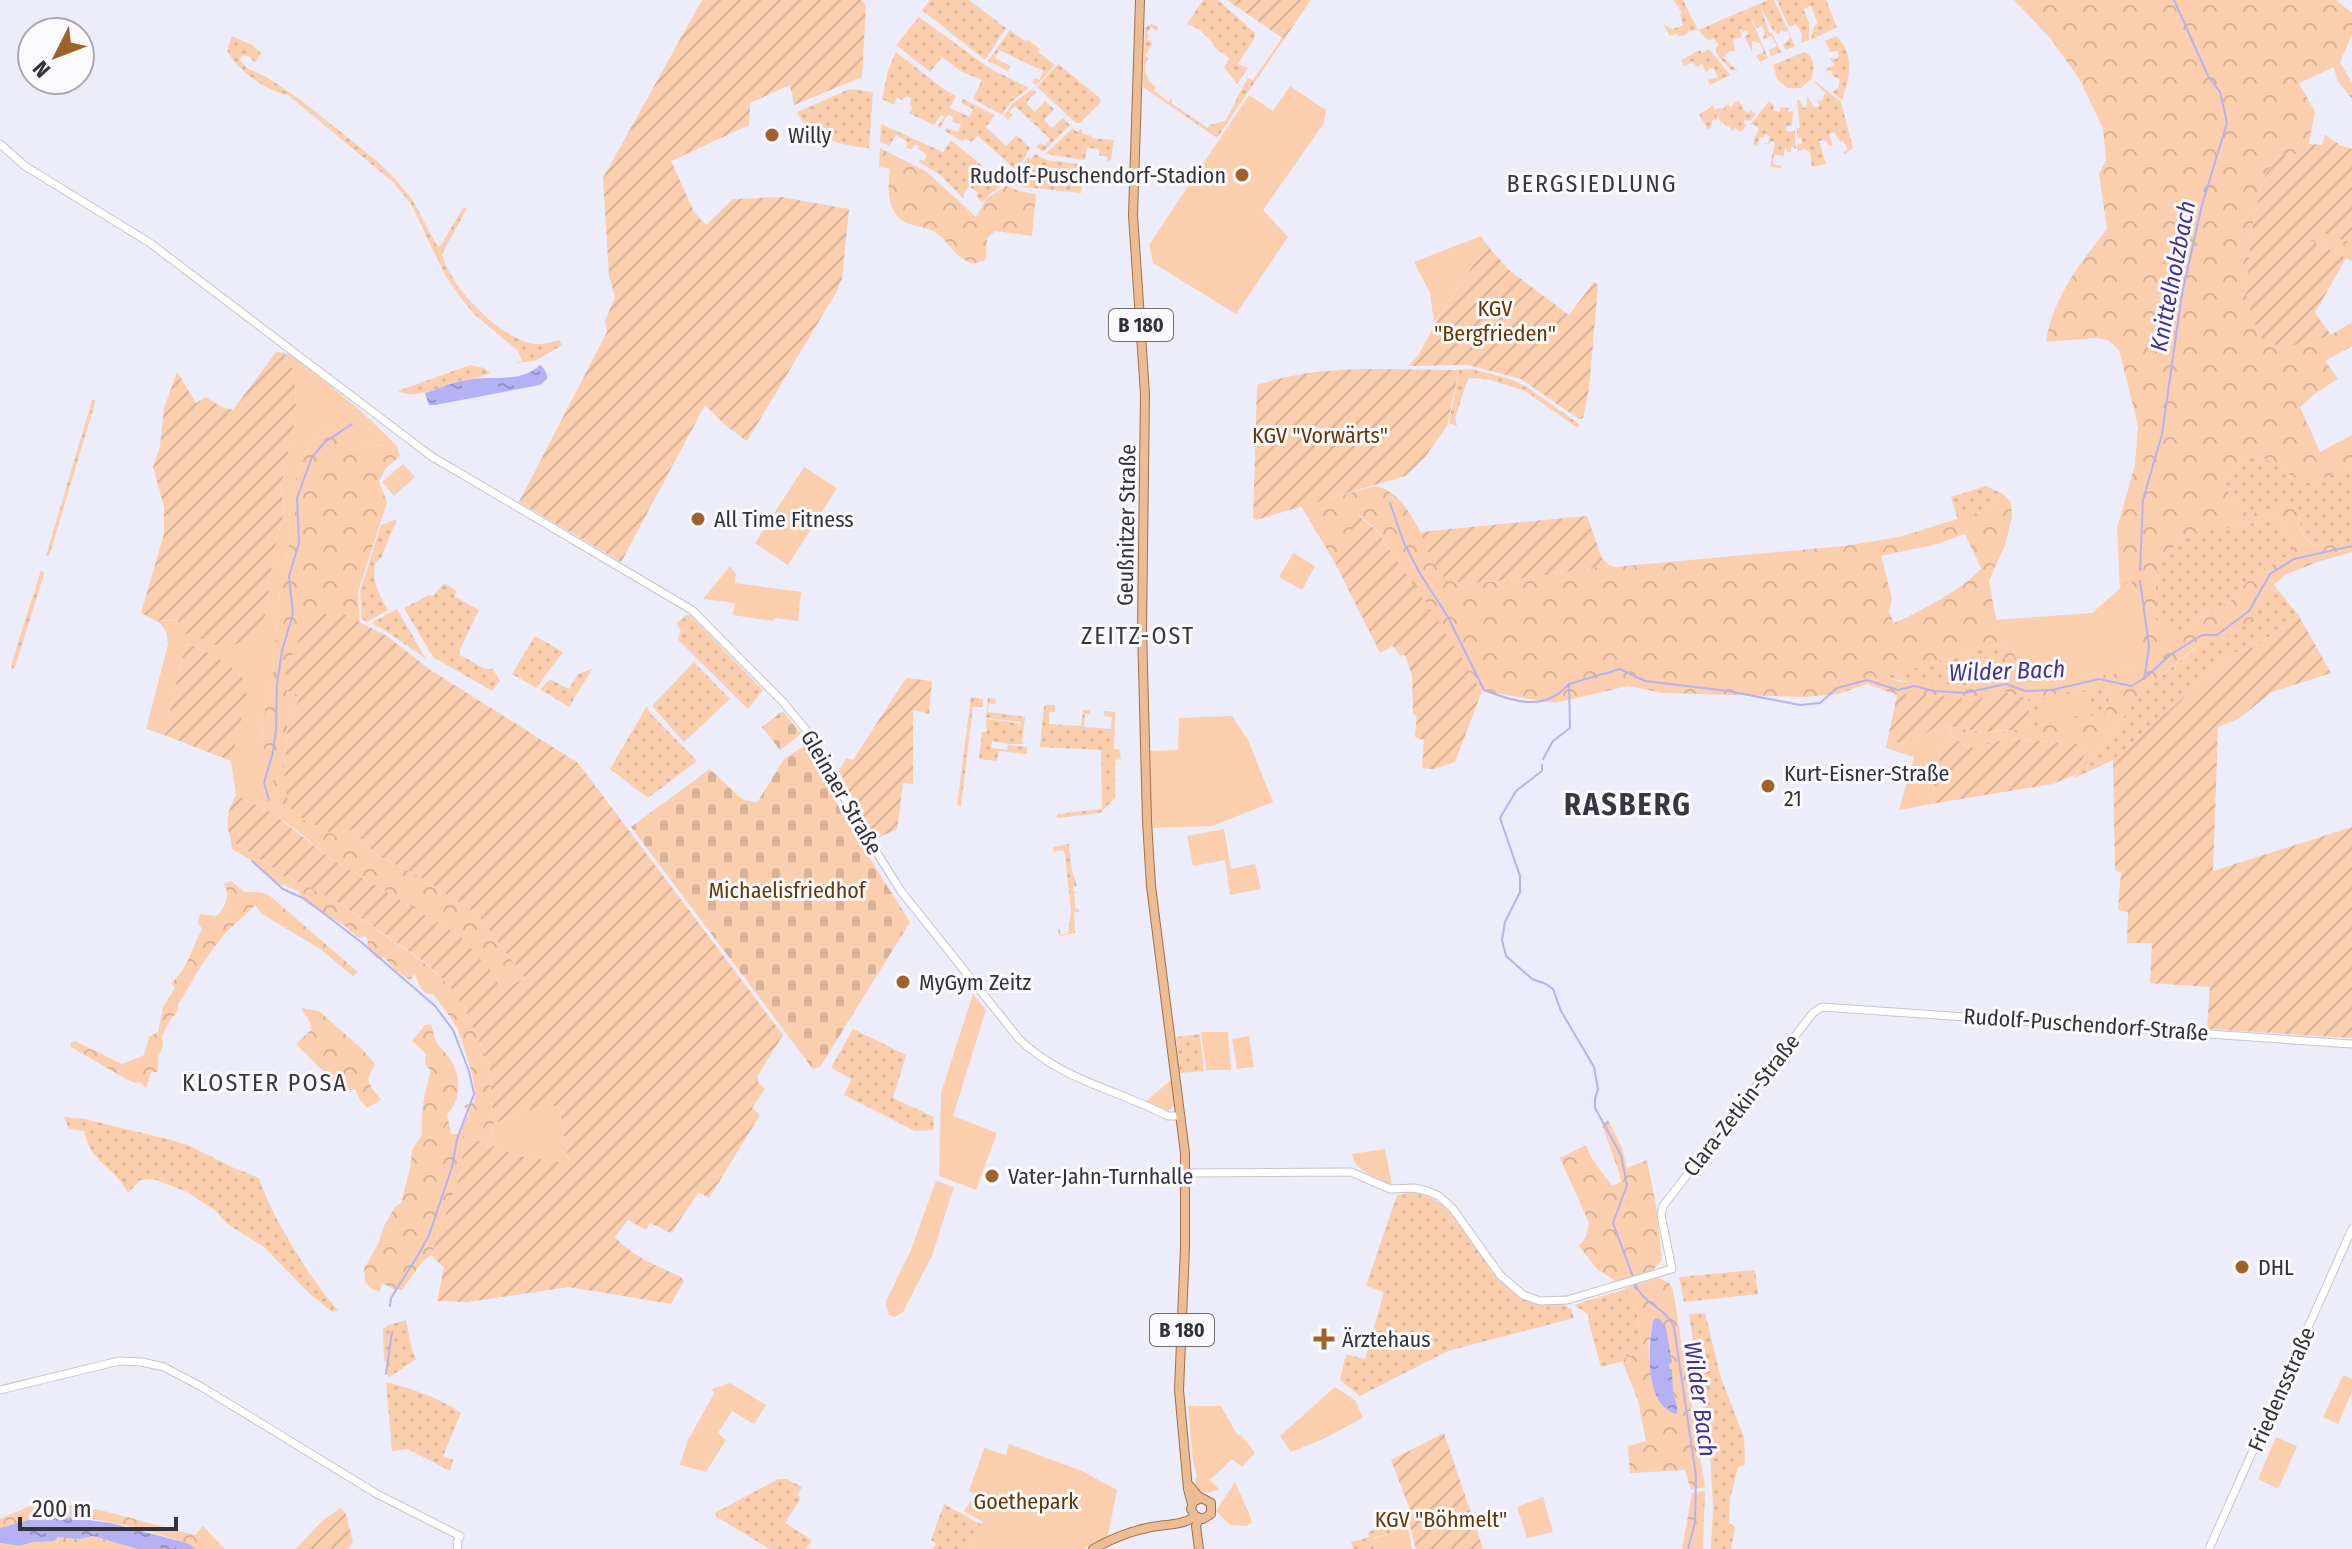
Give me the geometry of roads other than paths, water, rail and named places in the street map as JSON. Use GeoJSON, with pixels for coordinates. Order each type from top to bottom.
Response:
{"type":"FeatureCollection","features":[{"type":"Feature","properties":{"kind":"main road","name":"Geußnitzer Straße"},"geometry":{"type":"LineString","coordinates":[[1140,0],[1133,215],[1145,394],[1142,629],[1147,821],[1151,886],[1179,1116]]}},
{"type":"Feature","properties":{"kind":"main road","name":"B 180"},"geometry":{"type":"LineString","coordinates":[[1179,1116],[1185,1173],[1179,1390],[1188,1489],[1199,1549]]}},
{"type":"Feature","properties":{"kind":"main road"},"geometry":{"type":"LineString","coordinates":[[1189,1485],[1201,1498],[1210,1502],[1212,1509],[1208,1516],[1194,1512]]}},
{"type":"Feature","properties":{"kind":"main road"},"geometry":{"type":"LineString","coordinates":[[1093,1549],[1139,1529],[1190,1521],[1201,1498]]}},
{"type":"Feature","properties":{"kind":"street","name":"Gleinaer Straße"},"geometry":{"type":"LineString","coordinates":[[0,144],[25,166],[150,243],[438,461],[692,610],[806,729],[820,748],[862,829],[901,891],[1019,1039],[1064,1072],[1171,1117],[1179,1116]]}},
{"type":"Feature","properties":{"kind":"street","name":"Rudolf-Puschendorf-Straße"},"geometry":{"type":"LineString","coordinates":[[1820,1007],[2352,1044]]}},
{"type":"Feature","properties":{"kind":"street","name":"Clara-Zetkin-Straße"},"geometry":{"type":"LineString","coordinates":[[1185,1173],[1351,1172],[1394,1190],[1418,1188],[1444,1200],[1500,1275],[1523,1295],[1546,1302],[1567,1300],[1672,1269],[1661,1215],[1665,1204],[1820,1007]]}},
{"type":"Feature","properties":{"kind":"street","name":"Friedensstraße"},"geometry":{"type":"LineString","coordinates":[[2209,1549],[2351,1233]]}},
{"type":"Feature","properties":{"kind":"street"},"geometry":{"type":"LineString","coordinates":[[0,1390],[119,1361],[142,1362],[177,1373],[390,1502],[460,1536],[458,1549]]}},
{"type":"Feature","properties":{"kind":"water"},"geometry":{"type":"Polygon","coordinates":[[[540,365],[547,379],[540,385],[435,405],[429,405],[425,393],[461,381],[524,375],[540,365]]]}},
{"type":"Feature","properties":{"kind":"water"},"geometry":{"type":"Polygon","coordinates":[[[1655,1318],[1660,1319],[1666,1328],[1677,1414],[1666,1409],[1654,1388],[1650,1360],[1655,1318]]]}},
{"type":"Feature","properties":{"kind":"water"},"geometry":{"type":"Polygon","coordinates":[[[66,1517],[111,1523],[187,1543],[196,1549],[137,1549],[93,1536],[79,1539],[58,1537],[54,1541],[19,1546],[0,1543],[0,1528],[32,1519],[66,1517]]]}},
{"type":"Feature","properties":{"kind":"waterway","name":"Knittelholzbach"},"geometry":{"type":"LineString","coordinates":[[2140,570],[2143,500],[2162,434],[2182,294],[2202,205],[2227,123],[2220,92],[2208,76],[2174,0]]}},
{"type":"Feature","properties":{"kind":"waterway"},"geometry":{"type":"LineString","coordinates":[[269,800],[264,783],[273,752],[282,651],[293,614],[289,576],[299,543],[297,498],[312,457],[325,442],[352,424]]}},
{"type":"Feature","properties":{"kind":"waterway"},"geometry":{"type":"LineString","coordinates":[[1390,503],[1404,543],[1448,617],[1484,690],[1529,702],[1550,698],[1569,684]]}},
{"type":"Feature","properties":{"kind":"waterway","name":"Wilder Bach"},"geometry":{"type":"LineString","coordinates":[[1569,684],[1620,669],[1645,681],[1728,691],[1800,705],[1820,703],[1837,688],[1867,680],[1898,690],[1914,686],[1965,693],[2006,684],[2025,691],[2052,690],[2099,679],[2131,686],[2145,678],[2170,655],[2202,635],[2217,635],[2249,611],[2270,574],[2294,559],[2352,546]]}},
{"type":"Feature","properties":{"kind":"waterway","name":"Knittelholzbach"},"geometry":{"type":"LineString","coordinates":[[2140,581],[2149,646],[2145,675]]}},
{"type":"Feature","properties":{"kind":"waterway","name":"Wilder Bach"},"geometry":{"type":"LineString","coordinates":[[1543,759],[1553,741],[1570,728],[1569,685]]}},
{"type":"Feature","properties":{"kind":"waterway","name":"Wilder Bach"},"geometry":{"type":"LineString","coordinates":[[1542,765],[1542,771],[1516,791],[1500,818],[1520,876],[1520,892],[1505,922],[1502,940],[1506,956],[1532,979],[1553,989],[1561,1011],[1594,1067],[1598,1089],[1595,1108],[1621,1155],[1627,1185],[1613,1223],[1633,1277]]}},
{"type":"Feature","properties":{"kind":"waterway"},"geometry":{"type":"LineString","coordinates":[[252,861],[283,889],[305,899],[361,942],[435,1006],[453,1030],[469,1071],[474,1094],[457,1139],[452,1167],[429,1235],[391,1298],[390,1306]]}},
{"type":"Feature","properties":{"kind":"waterway","name":"Wilder Bach"},"geometry":{"type":"LineString","coordinates":[[1635,1283],[1643,1296],[1666,1315],[1674,1327],[1696,1476],[1695,1522],[1688,1549]]}},
{"type":"Feature","properties":{"kind":"waterway"},"geometry":{"type":"LineString","coordinates":[[386,1374],[392,1332]]}},
{"type":"Feature","properties":{"kind":"place","name":"Willy"},"geometry":{"type":"Point","coordinates":[772,135]}},
{"type":"Feature","properties":{"kind":"place","name":"Rudolf-Puschendorf-Stadion"},"geometry":{"type":"Point","coordinates":[1242,175]}},
{"type":"Feature","properties":{"kind":"place","name":"All Time Fitness"},"geometry":{"type":"Point","coordinates":[698,519]}},
{"type":"Feature","properties":{"kind":"place","name":"Kurt-Eisner-Straße 21"},"geometry":{"type":"Point","coordinates":[1768,786]}},
{"type":"Feature","properties":{"kind":"place","name":"MyGym Zeitz"},"geometry":{"type":"Point","coordinates":[903,982]}},
{"type":"Feature","properties":{"kind":"place","name":"Vater-Jahn-Turnhalle"},"geometry":{"type":"Point","coordinates":[992,1176]}},
{"type":"Feature","properties":{"kind":"place","name":"DHL"},"geometry":{"type":"Point","coordinates":[2242,1267]}},
{"type":"Feature","properties":{"kind":"place","name":"Ärztehaus"},"geometry":{"type":"Point","coordinates":[1324,1339]}},
{"type":"Feature","properties":{"kind":"district","name":"BERGSIEDLUNG"},"geometry":{"type":"Point","coordinates":[1592,184]}},
{"type":"Feature","properties":{"kind":"district","name":"ZEITZ-OST"},"geometry":{"type":"Point","coordinates":[1138,636]}},
{"type":"Feature","properties":{"kind":"district","name":"RASBERG"},"geometry":{"type":"Point","coordinates":[1628,805]}},
{"type":"Feature","properties":{"kind":"district","name":"KLOSTER POSA"},"geometry":{"type":"Point","coordinates":[265,1083]}},
{"type":"Feature","properties":{"kind":"park label","name":"KGV \"Bergfrieden\""},"geometry":{"type":"Point","coordinates":[1495,320]}},
{"type":"Feature","properties":{"kind":"park label","name":"KGV \"Vorwärts\""},"geometry":{"type":"Point","coordinates":[1320,435]}},
{"type":"Feature","properties":{"kind":"park label","name":"Michaelisfriedhof"},"geometry":{"type":"Point","coordinates":[787,890]}},
{"type":"Feature","properties":{"kind":"park label","name":"Goethepark"},"geometry":{"type":"Point","coordinates":[1026,1501]}},
{"type":"Feature","properties":{"kind":"park label","name":"KGV \"Böhmelt\""},"geometry":{"type":"Point","coordinates":[1441,1519]}}]}
